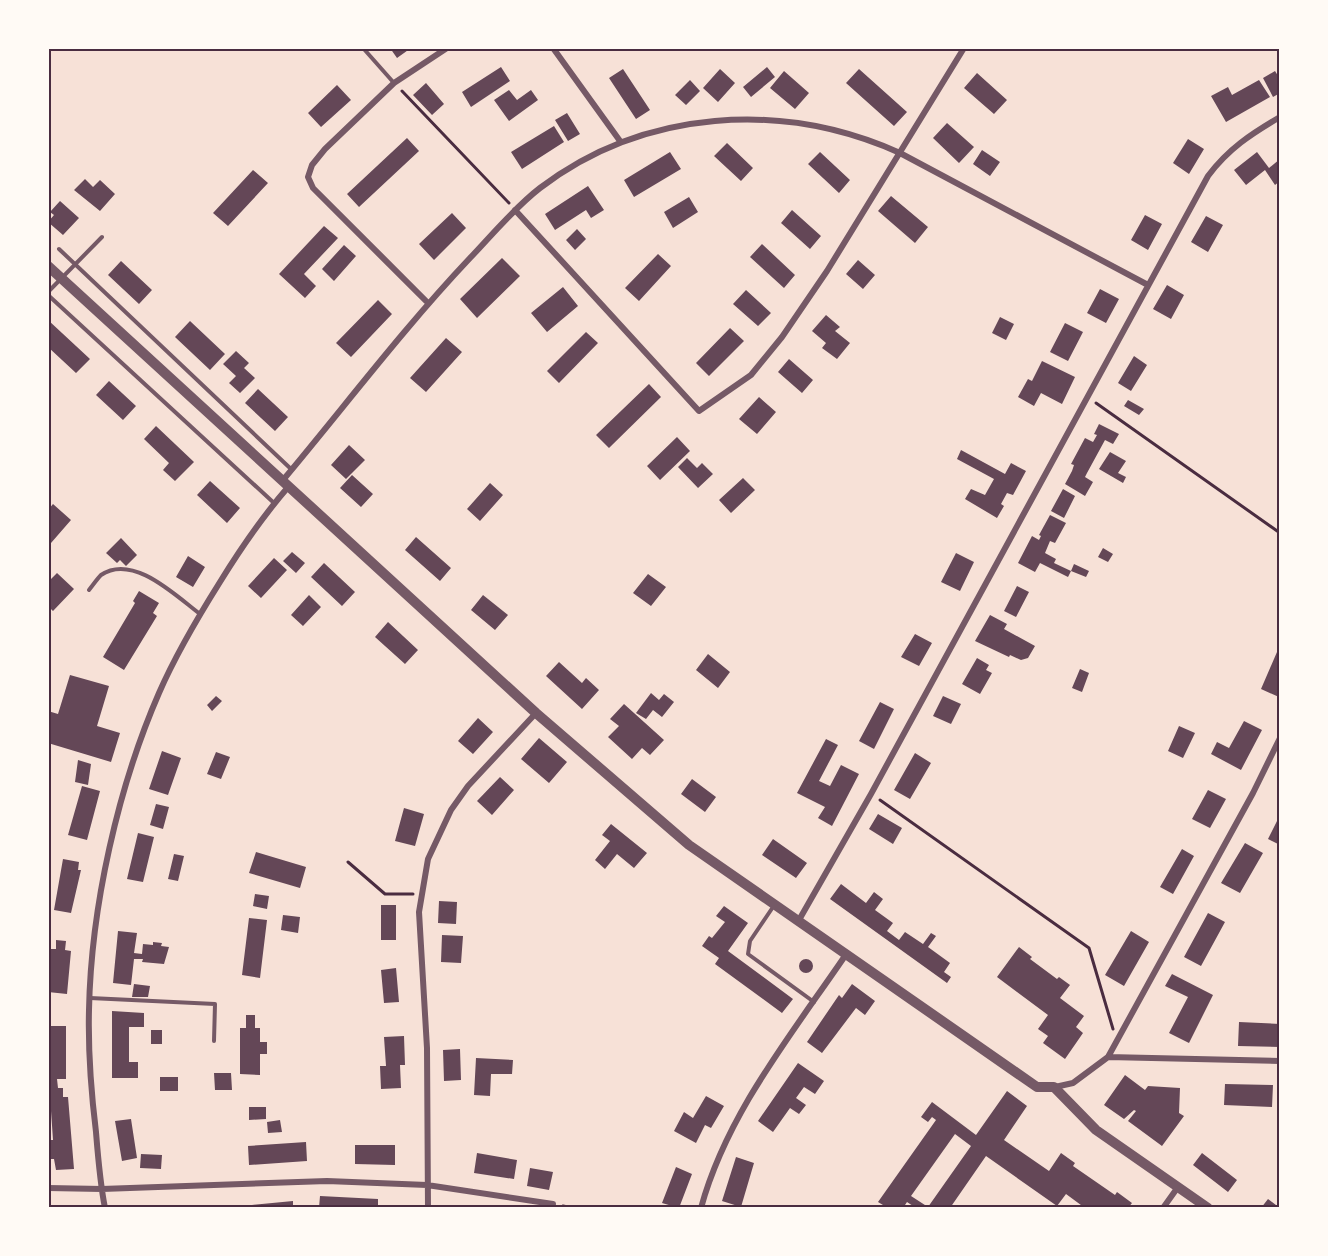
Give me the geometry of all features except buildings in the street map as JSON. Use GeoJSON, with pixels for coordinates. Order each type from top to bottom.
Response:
{"type":"FeatureCollection","features":[{"type":"Feature","properties":{"kind":"street"},"geometry":{"type":"LineString","coordinates":[[428,303],[313,188],[308,177],[312,165],[325,149],[394,83],[447,48]]}},
{"type":"Feature","properties":{"kind":"street"},"geometry":{"type":"LineString","coordinates":[[553,48],[621,141]]}},
{"type":"Feature","properties":{"kind":"street"},"geometry":{"type":"LineString","coordinates":[[515,210],[699,411],[751,375],[782,337],[821,279],[964,48]]}},
{"type":"Feature","properties":{"kind":"street"},"geometry":{"type":"LineString","coordinates":[[799,921],[871,794],[1208,176],[1220,160],[1244,138],[1280,117]]}},
{"type":"Feature","properties":{"kind":"street"},"geometry":{"type":"LineString","coordinates":[[105,1208],[91,1085],[92,959],[118,815],[159,693],[200,614],[245,542],[274,503],[292,470],[428,303],[515,210],[577,163],[621,141],[714,120],[753,119],[794,122],[837,130],[900,153],[1148,285]]}},
{"type":"Feature","properties":{"kind":"street"},"geometry":{"type":"LineString","coordinates":[[48,266],[536,713],[657,819],[689,845],[847,953],[1037,1088],[1054,1088],[1073,1083],[1108,1058],[1280,738]]}},
{"type":"Feature","properties":{"kind":"street"},"geometry":{"type":"LineString","coordinates":[[428,1208],[428,1048],[418,912],[428,860],[451,810],[468,786],[536,713]]}},
{"type":"Feature","properties":{"kind":"street"},"geometry":{"type":"LineString","coordinates":[[700,1208],[708,1182],[745,1104],[847,953]]}},
{"type":"Feature","properties":{"kind":"street"},"geometry":{"type":"LineString","coordinates":[[1108,1058],[1280,1061]]}},
{"type":"Feature","properties":{"kind":"street"},"geometry":{"type":"LineString","coordinates":[[1054,1088],[1096,1131],[1208,1208]]}},
{"type":"Feature","properties":{"kind":"street"},"geometry":{"type":"LineString","coordinates":[[48,1188],[102,1189],[327,1181],[427,1185],[553,1204]]}},
{"type":"Feature","properties":{"kind":"street"},"geometry":{"type":"LineString","coordinates":[[1163,1208],[1178,1187]]}},
{"type":"Feature","properties":{"kind":"lane"},"geometry":{"type":"LineString","coordinates":[[363,48],[394,83]]}},
{"type":"Feature","properties":{"kind":"lane"},"geometry":{"type":"LineString","coordinates":[[102,237],[48,294],[274,503]]}},
{"type":"Feature","properties":{"kind":"lane"},"geometry":{"type":"LineString","coordinates":[[58,249],[292,470]]}},
{"type":"Feature","properties":{"kind":"lane"},"geometry":{"type":"LineString","coordinates":[[89,590],[101,575],[118,569],[133,571],[148,576],[200,614]]}},
{"type":"Feature","properties":{"kind":"lane"},"geometry":{"type":"LineString","coordinates":[[775,904],[750,941],[748,954],[814,1002]]}},
{"type":"Feature","properties":{"kind":"lane"},"geometry":{"type":"LineString","coordinates":[[90,998],[215,1004],[214,1041]]}},
{"type":"Feature","properties":{"kind":"path"},"geometry":{"type":"LineString","coordinates":[[394,83],[515,210]]}},
{"type":"Feature","properties":{"kind":"path"},"geometry":{"type":"LineString","coordinates":[[1088,397],[1280,533]]}},
{"type":"Feature","properties":{"kind":"path"},"geometry":{"type":"LineString","coordinates":[[871,794],[1089,948],[1112,1029],[1121,1034]]}},
{"type":"Feature","properties":{"kind":"path"},"geometry":{"type":"LineString","coordinates":[[348,862],[385,894],[421,894]]}}]}
